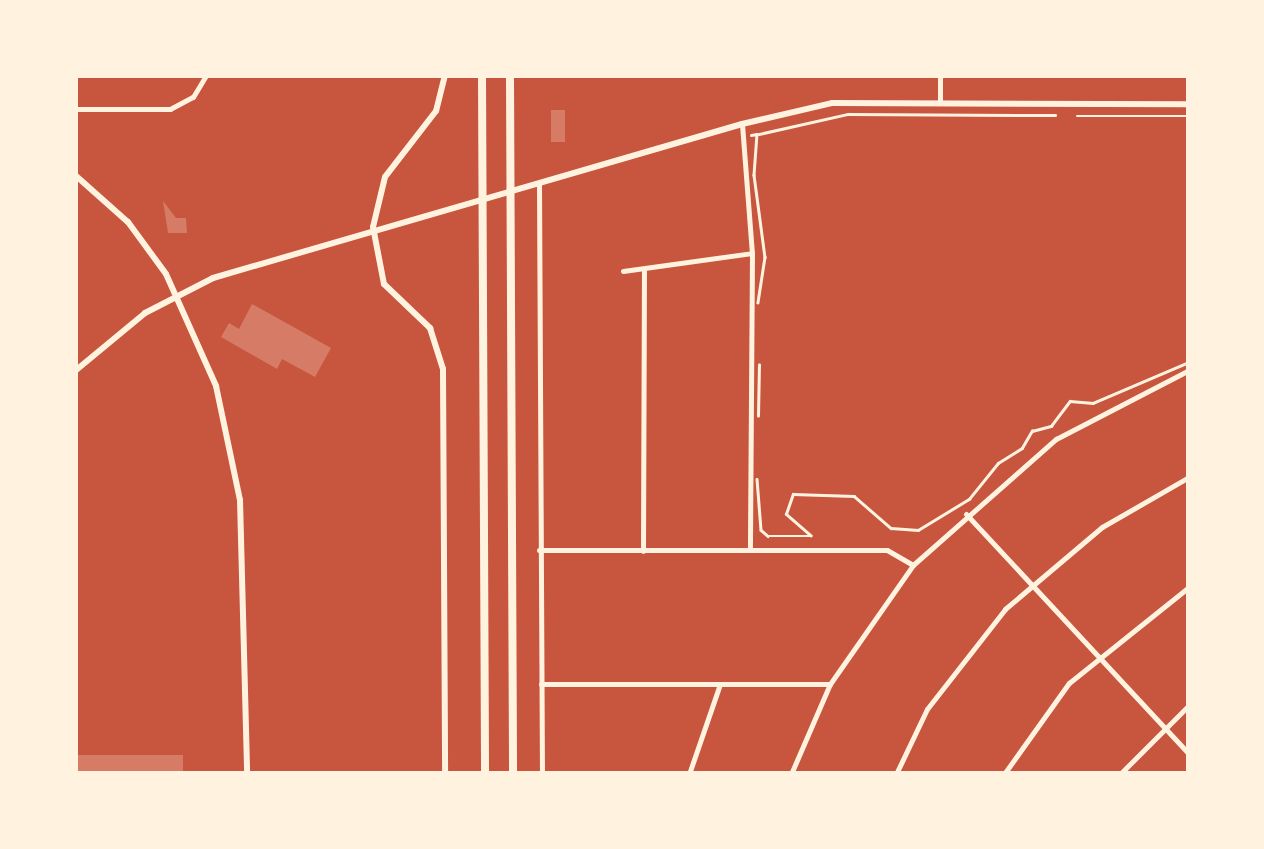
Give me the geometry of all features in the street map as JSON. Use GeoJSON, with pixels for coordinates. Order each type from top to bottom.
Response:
{"type":"FeatureCollection","features":[{"type":"Feature","properties":{"kind":"main road"},"geometry":{"type":"LineString","coordinates":[[482,75],[485,774]]}},
{"type":"Feature","properties":{"kind":"main road"},"geometry":{"type":"LineString","coordinates":[[510,75],[513,774]]}},
{"type":"Feature","properties":{"kind":"street"},"geometry":{"type":"LineString","coordinates":[[75,109],[170,109],[193,97],[206,75]]}},
{"type":"Feature","properties":{"kind":"street"},"geometry":{"type":"LineString","coordinates":[[445,75],[436,112],[385,177],[373,227],[384,284],[430,328],[442,357],[445,774]]}},
{"type":"Feature","properties":{"kind":"street"},"geometry":{"type":"LineString","coordinates":[[940,75],[940,103]]}},
{"type":"Feature","properties":{"kind":"street"},"geometry":{"type":"LineString","coordinates":[[75,371],[178,292],[373,227],[511,192],[742,124],[832,103],[1189,104]]}},
{"type":"Feature","properties":{"kind":"street"},"geometry":{"type":"LineString","coordinates":[[742,124],[752,253],[750,550]]}},
{"type":"Feature","properties":{"kind":"street"},"geometry":{"type":"LineString","coordinates":[[75,175],[128,222],[178,292],[216,386],[240,500],[247,774]]}},
{"type":"Feature","properties":{"kind":"street"},"geometry":{"type":"LineString","coordinates":[[539,184],[542,774]]}},
{"type":"Feature","properties":{"kind":"street"},"geometry":{"type":"LineString","coordinates":[[622,272],[752,253]]}},
{"type":"Feature","properties":{"kind":"street"},"geometry":{"type":"LineString","coordinates":[[642,550],[644,270]]}},
{"type":"Feature","properties":{"kind":"street"},"geometry":{"type":"LineString","coordinates":[[791,774],[830,684],[912,565],[1056,438],[1189,370]]}},
{"type":"Feature","properties":{"kind":"street"},"geometry":{"type":"LineString","coordinates":[[896,774],[946,682],[1033,583],[1102,527],[1189,476]]}},
{"type":"Feature","properties":{"kind":"street"},"geometry":{"type":"LineString","coordinates":[[966,514],[1189,754]]}},
{"type":"Feature","properties":{"kind":"street"},"geometry":{"type":"LineString","coordinates":[[539,550],[887,550],[912,565]]}},
{"type":"Feature","properties":{"kind":"street"},"geometry":{"type":"LineString","coordinates":[[1004,774],[1040,717],[1098,657],[1189,587]]}},
{"type":"Feature","properties":{"kind":"street"},"geometry":{"type":"LineString","coordinates":[[541,684],[830,684]]}},
{"type":"Feature","properties":{"kind":"street"},"geometry":{"type":"LineString","coordinates":[[690,774],[720,684]]}},
{"type":"Feature","properties":{"kind":"street"},"geometry":{"type":"LineString","coordinates":[[1120,774],[1189,705]]}},
{"type":"Feature","properties":{"kind":"path"},"geometry":{"type":"LineString","coordinates":[[743,137],[848,114],[1055,116]]}},
{"type":"Feature","properties":{"kind":"path"},"geometry":{"type":"LineString","coordinates":[[1077,116],[1189,116]]}},
{"type":"Feature","properties":{"kind":"path"},"geometry":{"type":"LineString","coordinates":[[757,134],[753,164],[765,257],[757,318]]}},
{"type":"Feature","properties":{"kind":"path"},"geometry":{"type":"LineString","coordinates":[[756,358],[758,427]]}},
{"type":"Feature","properties":{"kind":"path"},"geometry":{"type":"LineString","coordinates":[[757,477],[762,530],[768,536],[812,536],[786,514],[793,494],[854,496],[890,528],[918,530],[969,499],[998,463],[1022,448],[1032,432],[1050,426],[1070,401],[1094,403],[1189,362]]}},
{"type":"Feature","properties":{"kind":"building"},"geometry":{"type":"Polygon","coordinates":[[[551,110],[565,110],[565,142],[551,142],[551,110]]]}},
{"type":"Feature","properties":{"kind":"building"},"geometry":{"type":"Polygon","coordinates":[[[163,201],[176,218],[186,218],[187,233],[168,233],[163,201]]]}},
{"type":"Feature","properties":{"kind":"building"},"geometry":{"type":"Polygon","coordinates":[[[252,304],[331,348],[315,377],[282,359],[277,369],[221,337],[229,323],[239,329],[252,304]]]}},
{"type":"Feature","properties":{"kind":"building"},"geometry":{"type":"Polygon","coordinates":[[[75,755],[183,755],[183,774],[75,774],[75,755]]]}}]}
